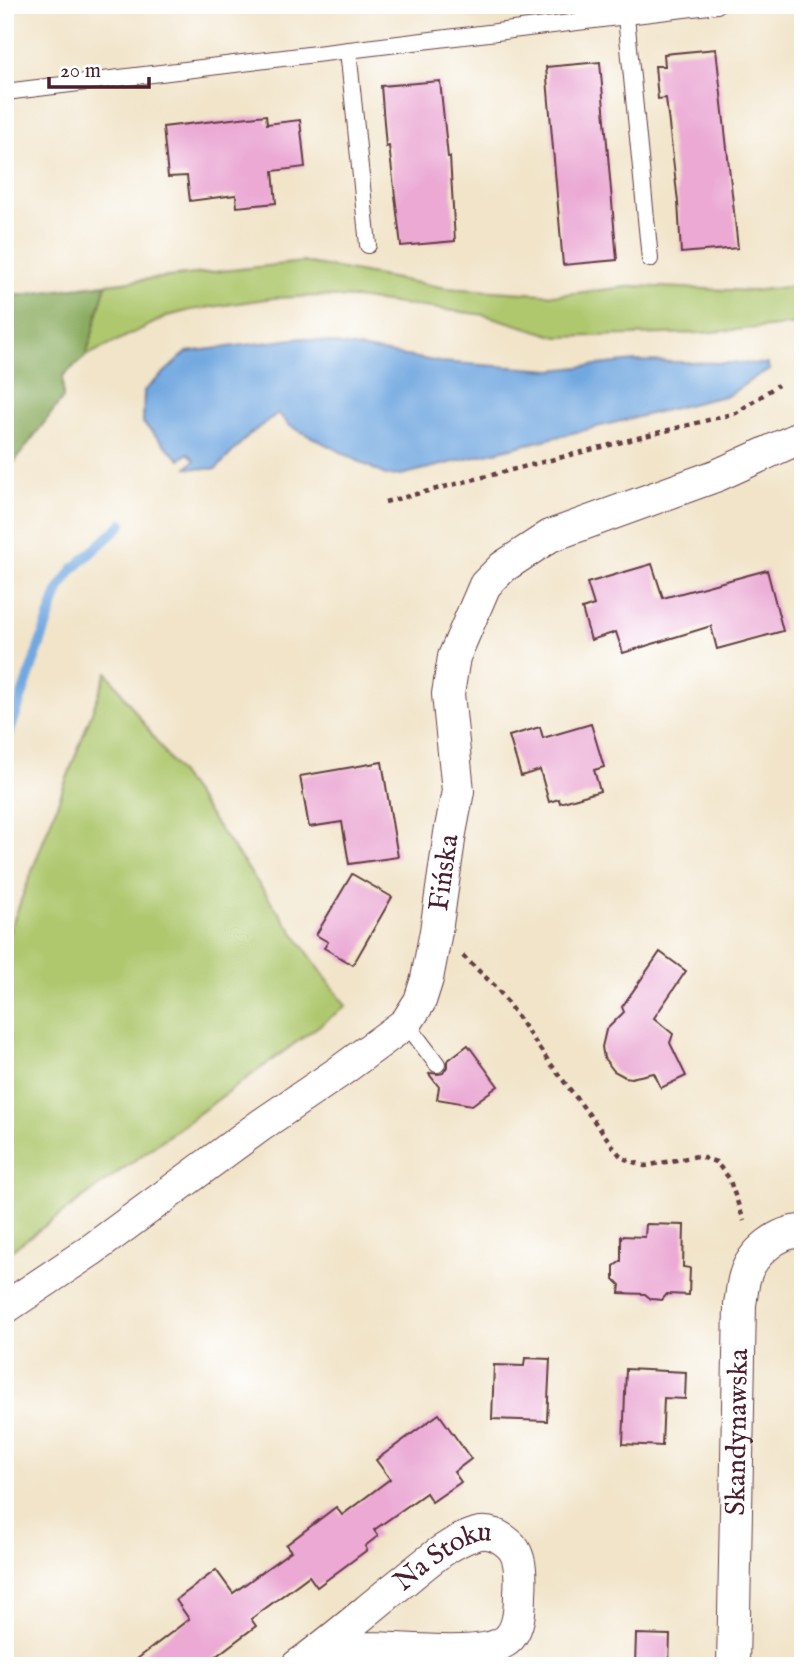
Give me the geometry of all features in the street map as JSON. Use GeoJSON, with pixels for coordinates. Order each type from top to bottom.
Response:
{"type":"FeatureCollection","features":[{"type":"Feature","properties":{"kind":"street","name":"Fińska"},"geometry":{"type":"LineString","coordinates":[[5,1308],[90,1251],[264,1123],[407,1023],[420,1001],[427,979],[458,791],[448,694],[454,657],[485,585],[503,567],[550,536],[718,475],[803,434]]}},
{"type":"Feature","properties":{"kind":"street"},"geometry":{"type":"LineString","coordinates":[[756,1255],[770,1242],[795,1231],[803,1231]]}},
{"type":"Feature","properties":{"kind":"street","name":"Skandynawska"},"geometry":{"type":"LineString","coordinates":[[733,1666],[740,1304],[745,1275],[756,1255]]}},
{"type":"Feature","properties":{"kind":"street","name":"Na Stoku"},"geometry":{"type":"LineString","coordinates":[[478,1533],[498,1535],[513,1548],[520,1566],[519,1610],[515,1628],[506,1641],[491,1648],[472,1651],[360,1648],[299,1664],[431,1558],[457,1542],[478,1533]]}},
{"type":"Feature","properties":{"kind":"lane"},"geometry":{"type":"LineString","coordinates":[[5,92],[717,5]]}},
{"type":"Feature","properties":{"kind":"lane"},"geometry":{"type":"LineString","coordinates":[[626,17],[650,259]]}},
{"type":"Feature","properties":{"kind":"lane"},"geometry":{"type":"LineString","coordinates":[[348,50],[369,245]]}},
{"type":"Feature","properties":{"kind":"lane"},"geometry":{"type":"LineString","coordinates":[[407,1023],[437,1064]]}},
{"type":"Feature","properties":{"kind":"path"},"geometry":{"type":"LineString","coordinates":[[385,502],[736,413],[778,386]]}},
{"type":"Feature","properties":{"kind":"path"},"geometry":{"type":"LineString","coordinates":[[436,931],[497,988],[622,1158],[645,1166],[696,1156],[716,1161],[729,1178],[756,1255]]}},
{"type":"Feature","properties":{"kind":"green space"},"geometry":{"type":"Polygon","coordinates":[[[303,262],[446,288],[558,295],[635,286],[752,291],[803,285],[803,305],[799,324],[701,333],[558,337],[485,315],[355,298],[273,298],[168,316],[86,356],[106,284],[303,262]]]}},
{"type":"Feature","properties":{"kind":"green space"},"geometry":{"type":"Polygon","coordinates":[[[106,284],[86,356],[63,376],[63,398],[5,477],[5,294],[19,295],[106,284]]]}},
{"type":"Feature","properties":{"kind":"green space"},"geometry":{"type":"Polygon","coordinates":[[[107,672],[346,1006],[5,1255],[5,943],[107,672]]]}},
{"type":"Feature","properties":{"kind":"water"},"geometry":{"type":"Polygon","coordinates":[[[302,338],[440,362],[552,370],[635,361],[768,364],[769,371],[729,395],[401,475],[387,476],[290,426],[278,413],[249,435],[216,469],[187,468],[195,460],[188,453],[180,460],[143,423],[144,391],[187,352],[302,338]]]}},
{"type":"Feature","properties":{"kind":"building"},"geometry":{"type":"Polygon","coordinates":[[[716,49],[738,248],[681,253],[666,98],[658,99],[655,66],[665,66],[664,54],[716,49]]]}},
{"type":"Feature","properties":{"kind":"building"},"geometry":{"type":"Polygon","coordinates":[[[600,62],[617,260],[563,265],[546,67],[600,62]]]}},
{"type":"Feature","properties":{"kind":"building"},"geometry":{"type":"Polygon","coordinates":[[[440,81],[450,157],[455,241],[401,246],[389,146],[386,147],[381,86],[440,81]]]}},
{"type":"Feature","properties":{"kind":"building"},"geometry":{"type":"Polygon","coordinates":[[[266,115],[267,124],[300,120],[305,167],[273,171],[276,203],[237,207],[236,195],[190,201],[187,176],[168,177],[163,127],[266,115]]]}},
{"type":"Feature","properties":{"kind":"building"},"geometry":{"type":"Polygon","coordinates":[[[652,564],[663,598],[767,570],[783,631],[717,649],[711,626],[623,653],[616,632],[591,640],[582,609],[594,605],[587,583],[652,564]]]}},
{"type":"Feature","properties":{"kind":"building"},"geometry":{"type":"Polygon","coordinates":[[[591,724],[604,767],[594,770],[600,791],[560,803],[559,799],[549,802],[540,770],[521,776],[509,736],[540,727],[543,738],[591,724]]]}},
{"type":"Feature","properties":{"kind":"building"},"geometry":{"type":"Polygon","coordinates":[[[382,762],[398,857],[349,864],[342,822],[309,827],[300,776],[382,762]]]}},
{"type":"Feature","properties":{"kind":"building"},"geometry":{"type":"Polygon","coordinates":[[[352,874],[392,897],[353,965],[324,948],[328,942],[316,935],[352,874]]]}},
{"type":"Feature","properties":{"kind":"building"},"geometry":{"type":"Polygon","coordinates":[[[660,952],[686,971],[654,1018],[673,1034],[670,1043],[686,1076],[661,1088],[654,1073],[631,1078],[614,1071],[604,1058],[602,1047],[606,1030],[624,1012],[622,1007],[660,952]]]}},
{"type":"Feature","properties":{"kind":"building"},"geometry":{"type":"Polygon","coordinates":[[[468,1045],[498,1086],[472,1105],[437,1099],[439,1087],[429,1074],[443,1073],[447,1061],[468,1045]]]}},
{"type":"Feature","properties":{"kind":"building"},"geometry":{"type":"Polygon","coordinates":[[[646,1224],[684,1225],[683,1267],[690,1268],[689,1295],[667,1294],[662,1300],[651,1299],[645,1294],[619,1293],[620,1285],[614,1279],[614,1266],[621,1261],[621,1236],[645,1237],[646,1224]]]}},
{"type":"Feature","properties":{"kind":"building"},"geometry":{"type":"Polygon","coordinates":[[[525,1358],[550,1359],[547,1421],[492,1419],[494,1365],[524,1366],[525,1358]]]}},
{"type":"Feature","properties":{"kind":"building"},"geometry":{"type":"Polygon","coordinates":[[[626,1369],[686,1372],[685,1399],[664,1398],[662,1446],[623,1444],[626,1369]]]}},
{"type":"Feature","properties":{"kind":"building"},"geometry":{"type":"Polygon","coordinates":[[[439,1414],[471,1459],[454,1472],[461,1482],[432,1502],[426,1493],[374,1530],[378,1536],[365,1546],[367,1550],[317,1587],[309,1576],[251,1619],[256,1626],[203,1666],[128,1666],[189,1619],[176,1600],[216,1570],[233,1593],[291,1551],[286,1545],[336,1507],[342,1515],[390,1479],[376,1460],[439,1414]]]}},
{"type":"Feature","properties":{"kind":"building"},"geometry":{"type":"Polygon","coordinates":[[[636,1634],[670,1635],[669,1666],[635,1666],[636,1634]]]}},
{"type":"Feature","properties":{"kind":"waterway"},"geometry":{"type":"LineString","coordinates":[[5,745],[59,589],[73,569],[122,524]]}}]}
